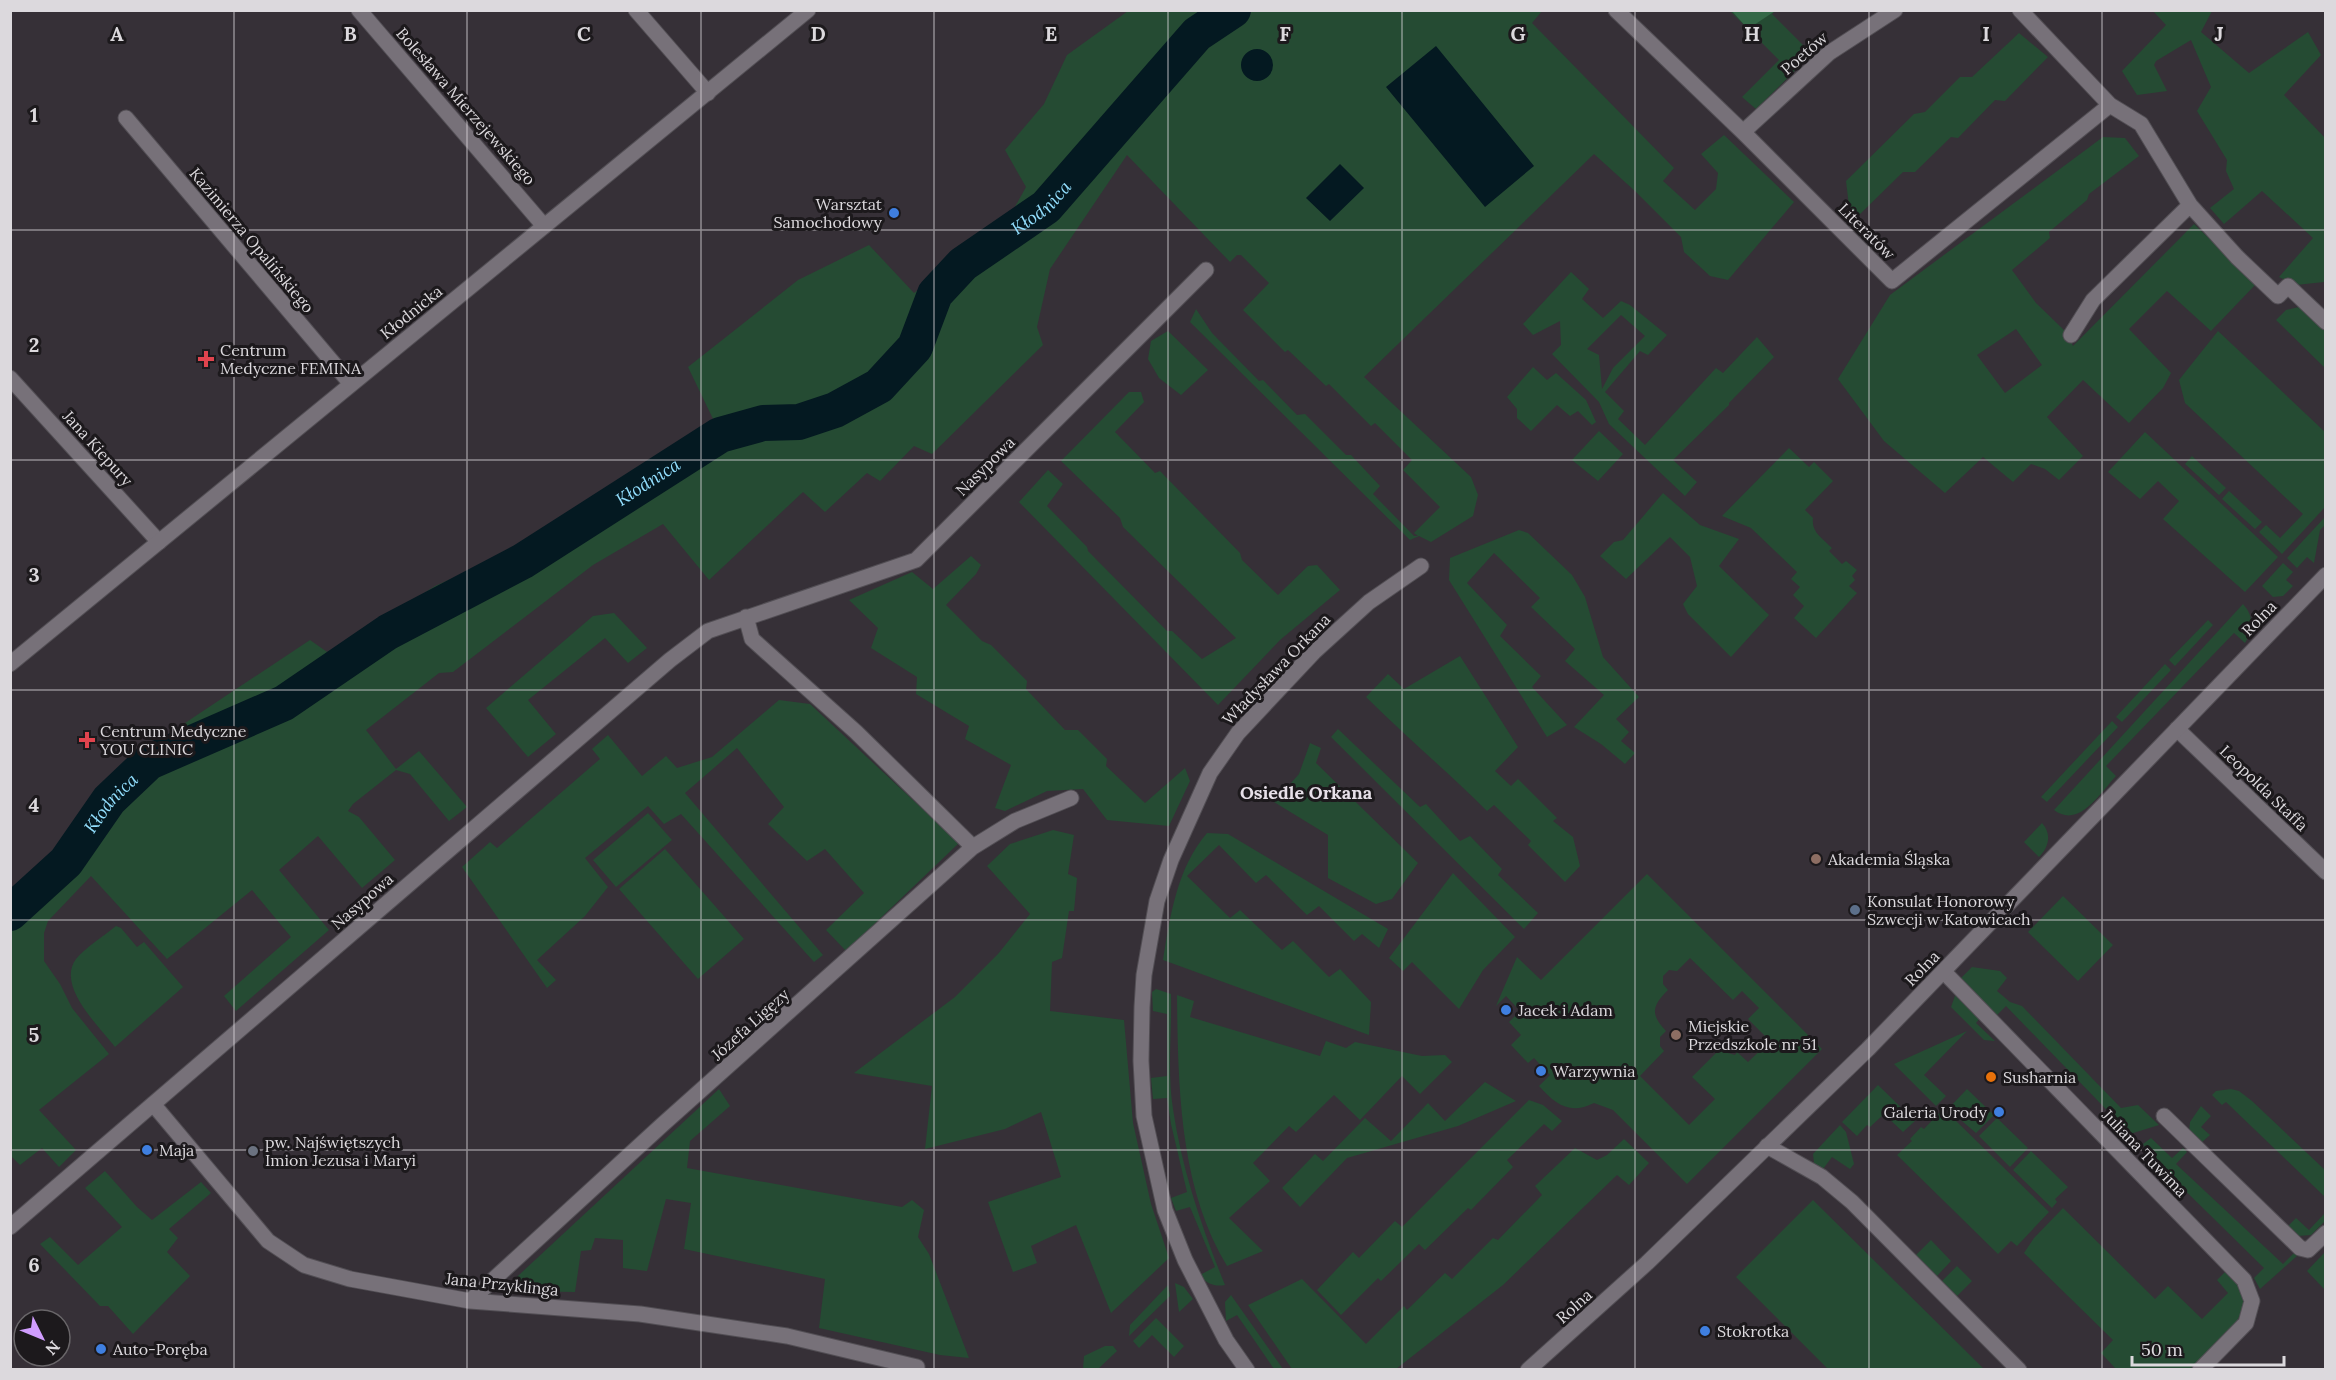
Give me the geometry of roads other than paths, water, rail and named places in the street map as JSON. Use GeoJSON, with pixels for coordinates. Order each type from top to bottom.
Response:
{"type":"FeatureCollection","features":[{"type":"Feature","properties":{"kind":"street","name":"Bolesława Mierzejewskiego"},"geometry":{"type":"LineString","coordinates":[[359,10],[544,226]]}},
{"type":"Feature","properties":{"kind":"street"},"geometry":{"type":"LineString","coordinates":[[636,10],[708,93]]}},
{"type":"Feature","properties":{"kind":"street","name":"Kłodnicka"},"geometry":{"type":"LineString","coordinates":[[11,663],[808,10]]}},
{"type":"Feature","properties":{"kind":"street","name":"Literatów"},"geometry":{"type":"LineString","coordinates":[[1616,10],[1743,132],[1892,281],[2110,105]]}},
{"type":"Feature","properties":{"kind":"street","name":"Poetów"},"geometry":{"type":"LineString","coordinates":[[1743,132],[1828,53],[1895,10]]}},
{"type":"Feature","properties":{"kind":"street"},"geometry":{"type":"LineString","coordinates":[[2020,10],[2110,105],[2141,124],[2190,205],[2237,257],[2278,296],[2288,286],[2325,322]]}},
{"type":"Feature","properties":{"kind":"street","name":"Kazimierza Opalińskiego"},"geometry":{"type":"LineString","coordinates":[[126,118],[351,384]]}},
{"type":"Feature","properties":{"kind":"street"},"geometry":{"type":"LineString","coordinates":[[2071,335],[2093,300],[2190,205]]}},
{"type":"Feature","properties":{"kind":"street","name":"Nasypowa"},"geometry":{"type":"LineString","coordinates":[[10,1227],[670,660],[708,631],[916,560],[1206,270]]}},
{"type":"Feature","properties":{"kind":"street","name":"Jana Kiepury"},"geometry":{"type":"LineString","coordinates":[[10,378],[159,542]]}},
{"type":"Feature","properties":{"kind":"street","name":"Władysława Orkana"},"geometry":{"type":"LineString","coordinates":[[1246,1370],[1221,1331],[1185,1260],[1165,1210],[1144,1116],[1141,1061],[1143,986],[1156,901],[1171,860],[1210,773],[1238,733],[1314,652],[1369,602],[1421,566]]}},
{"type":"Feature","properties":{"kind":"street","name":"Rolna"},"geometry":{"type":"LineString","coordinates":[[1530,1369],[1647,1263],[1868,1049],[2325,575]]}},
{"type":"Feature","properties":{"kind":"street"},"geometry":{"type":"LineString","coordinates":[[746,617],[752,639],[856,732],[973,847]]}},
{"type":"Feature","properties":{"kind":"street","name":"Leopolda Staffa"},"geometry":{"type":"LineString","coordinates":[[2177,729],[2325,872]]}},
{"type":"Feature","properties":{"kind":"street","name":"Józefa Ligęzy"},"geometry":{"type":"LineString","coordinates":[[470,1301],[662,1125],[973,847],[1015,821],[1071,798]]}},
{"type":"Feature","properties":{"kind":"street","name":"Juliana Tuwima"},"geometry":{"type":"LineString","coordinates":[[1944,972],[2244,1280],[2252,1301],[2246,1323],[2200,1370]]}},
{"type":"Feature","properties":{"kind":"street","name":"Jana Przyklinga"},"geometry":{"type":"LineString","coordinates":[[153,1104],[268,1241],[304,1265],[351,1279],[470,1301],[640,1314],[787,1336],[917,1366]]}},
{"type":"Feature","properties":{"kind":"street"},"geometry":{"type":"LineString","coordinates":[[2164,1116],[2300,1248],[2308,1250],[2325,1233]]}},
{"type":"Feature","properties":{"kind":"street"},"geometry":{"type":"LineString","coordinates":[[1767,1146],[1822,1177],[1852,1202],[2019,1370]]}},
{"type":"Feature","properties":{"kind":"water"},"geometry":{"type":"Polygon","coordinates":[[[1436,46],[1534,166],[1485,207],[1386,87],[1436,46]]]}},
{"type":"Feature","properties":{"kind":"water"},"geometry":{"type":"Polygon","coordinates":[[[1257,49],[1269,53],[1273,65],[1269,77],[1257,81],[1245,77],[1241,65],[1245,53],[1257,49]]]}},
{"type":"Feature","properties":{"kind":"water"},"geometry":{"type":"Polygon","coordinates":[[[1340,164],[1364,188],[1330,221],[1306,198],[1340,164]]]}},
{"type":"Feature","properties":{"kind":"waterway","name":"Kłodnica"},"geometry":{"type":"LineString","coordinates":[[10,913],[66,862],[109,800],[149,762],[284,703],[388,632],[523,561],[720,435],[763,423],[799,422],[835,410],[879,386],[915,347],[935,294],[963,264],[1046,207],[1197,34],[1233,10]]}},
{"type":"Feature","properties":{"kind":"place","name":"Warsztat Samochodowy"},"geometry":{"type":"Point","coordinates":[894,213]}},
{"type":"Feature","properties":{"kind":"place","name":"Centrum Medyczne FEMINA"},"geometry":{"type":"Point","coordinates":[206,359]}},
{"type":"Feature","properties":{"kind":"place","name":"Centrum Medyczne YOU CLINIC"},"geometry":{"type":"Point","coordinates":[87,740]}},
{"type":"Feature","properties":{"kind":"place","name":"Akademia Śląska"},"geometry":{"type":"Point","coordinates":[1816,859]}},
{"type":"Feature","properties":{"kind":"place","name":"Konsulat Honorowy Szwecji w Katowicach"},"geometry":{"type":"Point","coordinates":[1855,910]}},
{"type":"Feature","properties":{"kind":"place","name":"Jacek i Adam"},"geometry":{"type":"Point","coordinates":[1506,1010]}},
{"type":"Feature","properties":{"kind":"place","name":"Miejskie Przedszkole nr 51"},"geometry":{"type":"Point","coordinates":[1676,1035]}},
{"type":"Feature","properties":{"kind":"place","name":"Warzywnia"},"geometry":{"type":"Point","coordinates":[1541,1071]}},
{"type":"Feature","properties":{"kind":"place","name":"Susharnia"},"geometry":{"type":"Point","coordinates":[1991,1077]}},
{"type":"Feature","properties":{"kind":"place","name":"Galeria Urody"},"geometry":{"type":"Point","coordinates":[1999,1112]}},
{"type":"Feature","properties":{"kind":"place","name":"Maja"},"geometry":{"type":"Point","coordinates":[147,1150]}},
{"type":"Feature","properties":{"kind":"place","name":"pw. Najświętszych Imion Jezusa i Maryi"},"geometry":{"type":"Point","coordinates":[253,1151]}},
{"type":"Feature","properties":{"kind":"place","name":"Stokrotka"},"geometry":{"type":"Point","coordinates":[1705,1331]}},
{"type":"Feature","properties":{"kind":"place","name":"Auto-Poręba"},"geometry":{"type":"Point","coordinates":[101,1349]}},
{"type":"Feature","properties":{"kind":"district","name":"Osiedle Orkana"},"geometry":{"type":"Point","coordinates":[1306,792]}}]}
